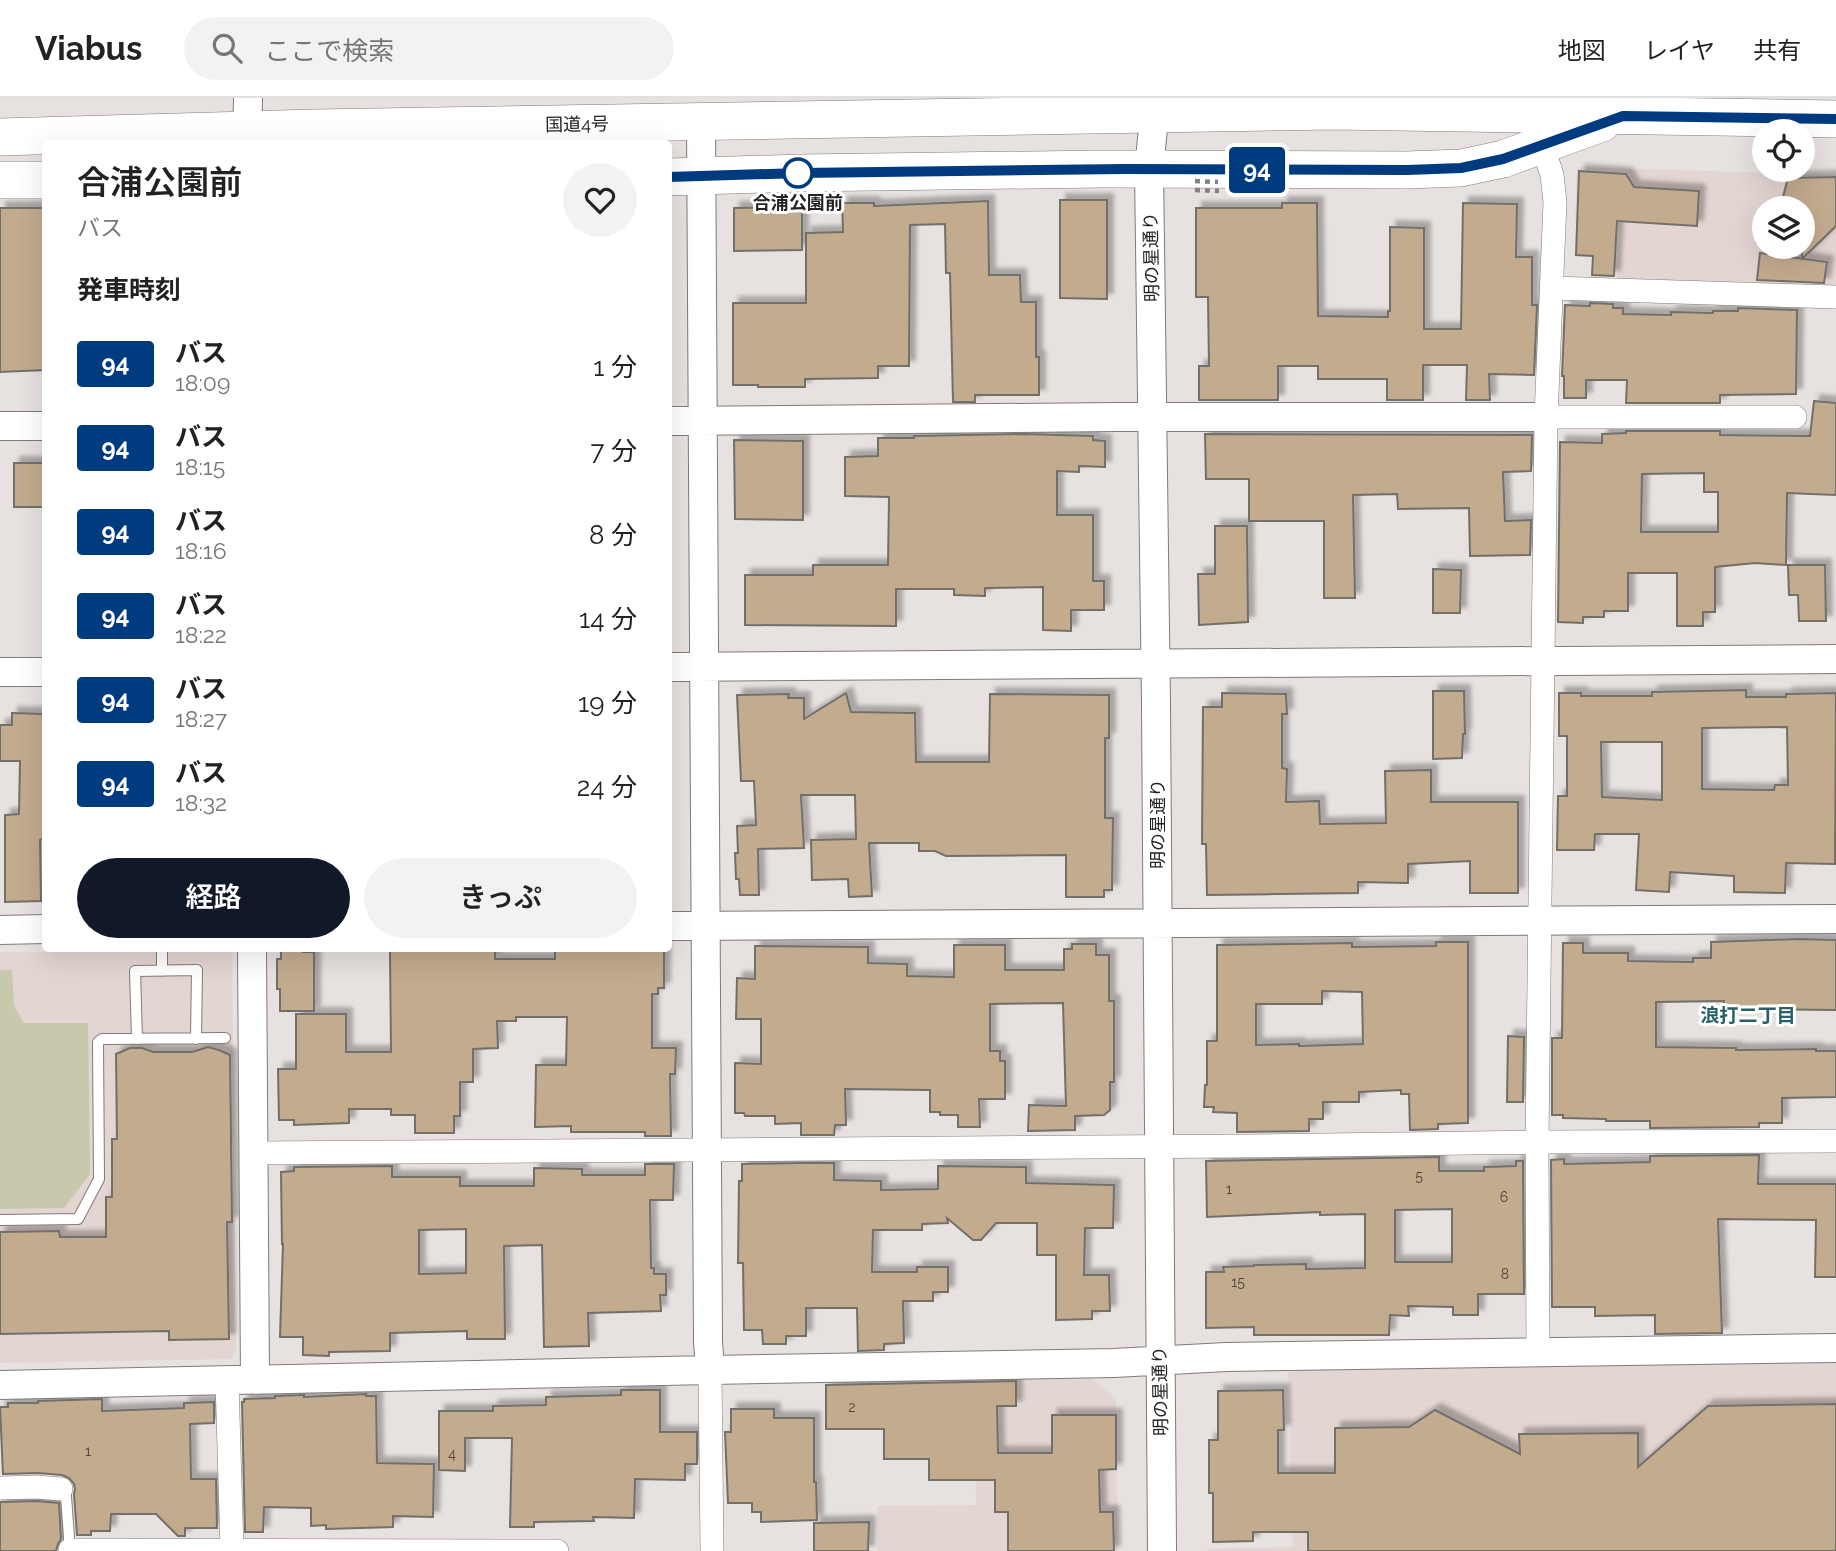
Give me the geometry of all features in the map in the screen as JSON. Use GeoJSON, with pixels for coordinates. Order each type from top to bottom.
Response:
{"type":"FeatureCollection","features":[{"type":"Feature","properties":{"kind":"highway","name":"国道4号"},"geometry":{"type":"LineString","coordinates":[[0,137],[248,124],[701,122],[1155,105],[1334,111],[1836,119]]}},
{"type":"Feature","properties":{"kind":"highway"},"geometry":{"type":"LineString","coordinates":[[685,176],[1149,169],[1461,168],[1503,159],[1623,116]]}},
{"type":"Feature","properties":{"kind":"highway"},"geometry":{"type":"LineString","coordinates":[[0,180],[42,180]]}},
{"type":"Feature","properties":{"kind":"street","name":"明の星通り"},"geometry":{"type":"LineString","coordinates":[[1155,105],[1149,169],[1156,664],[1162,1551]]}},
{"type":"Feature","properties":{"kind":"street"},"geometry":{"type":"LineString","coordinates":[[701,122],[685,176],[703,421],[706,1150],[712,1551]]}},
{"type":"Feature","properties":{"kind":"street"},"geometry":{"type":"LineString","coordinates":[[1538,1352],[1536,1142],[1546,416],[1554,195],[1552,175],[1542,144]]}},
{"type":"Feature","properties":{"kind":"street"},"geometry":{"type":"LineString","coordinates":[[1552,288],[1836,297]]}},
{"type":"Feature","properties":{"kind":"street"},"geometry":{"type":"LineString","coordinates":[[672,421],[1795,416]]}},
{"type":"Feature","properties":{"kind":"street"},"geometry":{"type":"LineString","coordinates":[[0,426],[42,426]]}},
{"type":"Feature","properties":{"kind":"street"},"geometry":{"type":"LineString","coordinates":[[672,667],[1836,659]]}},
{"type":"Feature","properties":{"kind":"street"},"geometry":{"type":"LineString","coordinates":[[0,672],[42,672]]}},
{"type":"Feature","properties":{"kind":"street"},"geometry":{"type":"LineString","coordinates":[[672,926],[1836,919]]}},
{"type":"Feature","properties":{"kind":"street"},"geometry":{"type":"LineString","coordinates":[[0,930],[42,929]]}},
{"type":"Feature","properties":{"kind":"street"},"geometry":{"type":"LineString","coordinates":[[253,952],[255,1380]]}},
{"type":"Feature","properties":{"kind":"street"},"geometry":{"type":"LineString","coordinates":[[254,1153],[1836,1141]]}},
{"type":"Feature","properties":{"kind":"street"},"geometry":{"type":"LineString","coordinates":[[0,1385],[1160,1362],[1239,1357],[1836,1349]]}},
{"type":"Feature","properties":{"kind":"street"},"geometry":{"type":"LineString","coordinates":[[227,1381],[232,1550]]}},
{"type":"Feature","properties":{"kind":"street"},"geometry":{"type":"LineString","coordinates":[[0,1488],[61,1489]]}},
{"type":"Feature","properties":{"kind":"street"},"geometry":{"type":"LineString","coordinates":[[70,1550],[557,1551]]}},
{"type":"Feature","properties":{"kind":"lane"},"geometry":{"type":"LineString","coordinates":[[162,952],[162,971]]}},
{"type":"Feature","properties":{"kind":"lane"},"geometry":{"type":"LineString","coordinates":[[137,1039],[135,971],[197,970],[196,1039]]}},
{"type":"Feature","properties":{"kind":"lane"},"geometry":{"type":"LineString","coordinates":[[0,1220],[78,1219],[99,1179],[98,1042],[102,1039],[225,1038]]}},
{"type":"Feature","properties":{"kind":"lane"},"geometry":{"type":"LineString","coordinates":[[61,1489],[66,1496],[70,1550]]}},
{"type":"Feature","properties":{"kind":"path"},"geometry":{"type":"LineString","coordinates":[[1195,181],[1218,182]]}},
{"type":"Feature","properties":{"kind":"path"},"geometry":{"type":"LineString","coordinates":[[1195,190],[1219,191]]}},
{"type":"Feature","properties":{"kind":"shaded area"},"geometry":{"type":"Polygon","coordinates":[[[1577,167],[1752,172],[1752,182],[1815,182],[1815,174],[1836,175],[1836,288],[1617,278],[1619,225],[1575,223],[1577,167]]]}},
{"type":"Feature","properties":{"kind":"shaded area"},"geometry":{"type":"Polygon","coordinates":[[[0,952],[232,952],[236,1352],[231,1359],[0,1363],[0,952]]]}},
{"type":"Feature","properties":{"kind":"shaded area"},"geometry":{"type":"Polygon","coordinates":[[[1836,1360],[1836,1551],[1207,1551],[1293,1547],[1288,1369],[1836,1360]]]}},
{"type":"Feature","properties":{"kind":"shaded area"},"geometry":{"type":"Polygon","coordinates":[[[1092,1378],[1116,1399],[1118,1551],[878,1551],[878,1506],[976,1505],[974,1380],[1092,1378]]]}},
{"type":"Feature","properties":{"kind":"green space"},"geometry":{"type":"Polygon","coordinates":[[[0,970],[12,970],[14,1006],[24,1023],[88,1023],[90,1174],[64,1208],[0,1209],[0,970]]]}},
{"type":"Feature","properties":{"kind":"building"},"geometry":{"type":"Polygon","coordinates":[[[1579,171],[1626,174],[1634,187],[1699,191],[1697,226],[1617,221],[1614,276],[1592,275],[1593,256],[1576,255],[1579,171]]]}},
{"type":"Feature","properties":{"kind":"building"},"geometry":{"type":"Polygon","coordinates":[[[1815,177],[1836,177],[1836,226],[1815,246],[1815,196],[1783,196],[1787,182],[1815,182],[1815,177]]]}},
{"type":"Feature","properties":{"kind":"building"},"geometry":{"type":"Polygon","coordinates":[[[1060,200],[1107,200],[1107,299],[1060,298],[1060,200]]]}},
{"type":"Feature","properties":{"kind":"building"},"geometry":{"type":"Polygon","coordinates":[[[988,201],[989,275],[1020,275],[1021,302],[1036,302],[1039,395],[975,395],[975,402],[953,402],[950,273],[946,273],[945,224],[910,225],[909,366],[878,366],[878,378],[805,379],[805,387],[733,385],[733,303],[806,303],[806,233],[843,232],[842,203],[874,203],[874,206],[988,201]]]}},
{"type":"Feature","properties":{"kind":"building"},"geometry":{"type":"Polygon","coordinates":[[[1282,203],[1317,203],[1318,316],[1388,317],[1390,227],[1424,228],[1424,329],[1461,329],[1463,203],[1517,204],[1516,257],[1532,257],[1532,305],[1537,305],[1534,375],[1489,374],[1490,400],[1466,400],[1467,365],[1423,365],[1423,400],[1387,400],[1387,379],[1318,379],[1318,366],[1278,366],[1278,400],[1199,400],[1199,366],[1209,366],[1208,297],[1196,297],[1196,208],[1282,208],[1282,203]]]}},
{"type":"Feature","properties":{"kind":"building"},"geometry":{"type":"Polygon","coordinates":[[[802,207],[802,250],[734,251],[734,208],[802,207]]]}},
{"type":"Feature","properties":{"kind":"building"},"geometry":{"type":"Polygon","coordinates":[[[0,208],[42,208],[42,370],[0,372],[0,208]]]}},
{"type":"Feature","properties":{"kind":"building"},"geometry":{"type":"Polygon","coordinates":[[[1759,259],[1827,262],[1824,283],[1757,280],[1759,259]]]}},
{"type":"Feature","properties":{"kind":"building"},"geometry":{"type":"Polygon","coordinates":[[[1590,303],[1613,304],[1613,308],[1623,308],[1623,314],[1713,313],[1738,311],[1738,308],[1797,310],[1796,394],[1720,395],[1720,403],[1626,403],[1627,380],[1586,380],[1586,398],[1564,398],[1562,376],[1565,305],[1590,306],[1590,303]]]}},
{"type":"Feature","properties":{"kind":"building"},"geometry":{"type":"Polygon","coordinates":[[[1814,401],[1836,403],[1836,495],[1787,493],[1786,565],[1755,563],[1715,567],[1715,612],[1703,612],[1703,626],[1677,626],[1677,573],[1628,573],[1628,611],[1604,611],[1604,617],[1583,617],[1583,623],[1558,622],[1560,442],[1602,443],[1602,434],[1626,431],[1720,431],[1720,435],[1810,436],[1814,401]],[[1704,473],[1642,474],[1641,532],[1718,532],[1718,492],[1704,492],[1704,473]]]}},
{"type":"Feature","properties":{"kind":"building"},"geometry":{"type":"Polygon","coordinates":[[[1024,434],[1093,436],[1093,440],[1105,441],[1105,467],[1079,466],[1079,472],[1057,471],[1057,515],[1093,515],[1093,581],[1104,581],[1104,610],[1071,610],[1071,631],[1043,630],[1043,587],[985,588],[985,596],[954,595],[954,589],[896,589],[896,626],[745,625],[745,575],[813,575],[813,565],[888,565],[889,497],[845,496],[845,457],[878,456],[878,438],[1024,434]]]}},
{"type":"Feature","properties":{"kind":"building"},"geometry":{"type":"Polygon","coordinates":[[[1205,434],[1532,435],[1531,471],[1503,472],[1505,521],[1531,520],[1530,555],[1470,556],[1469,508],[1398,509],[1397,494],[1353,495],[1355,598],[1324,598],[1324,521],[1249,521],[1249,479],[1206,479],[1205,434]]]}},
{"type":"Feature","properties":{"kind":"building"},"geometry":{"type":"Polygon","coordinates":[[[734,440],[803,441],[803,520],[735,519],[734,440]]]}},
{"type":"Feature","properties":{"kind":"building"},"geometry":{"type":"Polygon","coordinates":[[[14,463],[42,463],[42,507],[14,507],[14,463]]]}},
{"type":"Feature","properties":{"kind":"building"},"geometry":{"type":"Polygon","coordinates":[[[1215,526],[1247,526],[1248,622],[1199,625],[1198,574],[1215,574],[1215,526]]]}},
{"type":"Feature","properties":{"kind":"building"},"geometry":{"type":"Polygon","coordinates":[[[1788,565],[1825,565],[1826,621],[1799,621],[1798,595],[1789,595],[1788,565]]]}},
{"type":"Feature","properties":{"kind":"building"},"geometry":{"type":"Polygon","coordinates":[[[1433,569],[1461,570],[1460,613],[1433,613],[1433,569]]]}},
{"type":"Feature","properties":{"kind":"building"},"geometry":{"type":"Polygon","coordinates":[[[1746,690],[1746,697],[1836,693],[1835,864],[1786,863],[1785,893],[1734,892],[1734,876],[1670,872],[1669,892],[1636,890],[1639,834],[1595,834],[1594,850],[1557,850],[1558,796],[1567,796],[1567,736],[1559,736],[1559,693],[1581,693],[1581,696],[1652,696],[1652,692],[1746,690]],[[1787,727],[1702,728],[1702,789],[1774,790],[1775,785],[1788,785],[1787,727]],[[1601,742],[1602,797],[1662,800],[1662,742],[1601,742]]]}},
{"type":"Feature","properties":{"kind":"building"},"geometry":{"type":"Polygon","coordinates":[[[1433,691],[1464,691],[1465,734],[1462,758],[1433,759],[1433,691]]]}},
{"type":"Feature","properties":{"kind":"building"},"geometry":{"type":"Polygon","coordinates":[[[846,693],[851,712],[915,713],[916,762],[989,762],[990,694],[1109,695],[1109,738],[1105,738],[1105,818],[1113,818],[1112,890],[1104,890],[1104,897],[1066,897],[1066,855],[946,856],[935,851],[919,851],[919,843],[869,843],[872,896],[849,897],[848,879],[812,880],[811,840],[856,839],[855,795],[801,795],[804,848],[758,849],[759,895],[740,895],[739,879],[736,879],[737,826],[756,825],[754,781],[741,781],[737,695],[789,694],[788,698],[804,698],[804,719],[846,693]]]}},
{"type":"Feature","properties":{"kind":"building"},"geometry":{"type":"Polygon","coordinates":[[[1222,693],[1286,694],[1287,714],[1282,714],[1282,768],[1287,769],[1286,802],[1319,801],[1320,824],[1386,823],[1385,771],[1431,770],[1431,802],[1518,802],[1518,893],[1470,893],[1470,861],[1408,864],[1408,883],[1358,882],[1358,893],[1207,895],[1206,844],[1202,844],[1203,707],[1222,707],[1222,693]]]}},
{"type":"Feature","properties":{"kind":"building"},"geometry":{"type":"Polygon","coordinates":[[[12,713],[42,714],[41,901],[5,902],[5,815],[19,814],[20,761],[0,761],[0,725],[12,725],[12,713]]]}},
{"type":"Feature","properties":{"kind":"building"},"geometry":{"type":"Polygon","coordinates":[[[1836,940],[1836,1010],[1724,1009],[1724,1001],[1656,1002],[1656,1047],[1836,1051],[1836,1097],[1782,1098],[1782,1123],[1759,1123],[1759,1127],[1650,1128],[1650,1121],[1606,1121],[1552,1115],[1552,1038],[1562,1038],[1563,943],[1583,943],[1583,953],[1628,953],[1628,961],[1693,962],[1693,958],[1711,958],[1711,942],[1836,940]]]}},
{"type":"Feature","properties":{"kind":"building"},"geometry":{"type":"Polygon","coordinates":[[[1436,942],[1468,942],[1468,1123],[1438,1124],[1438,1129],[1410,1130],[1409,1094],[1401,1094],[1401,1090],[1359,1092],[1359,1102],[1323,1102],[1323,1119],[1309,1119],[1309,1131],[1237,1132],[1237,1113],[1213,1112],[1214,1107],[1204,1107],[1207,1041],[1217,1041],[1217,945],[1352,943],[1352,947],[1436,946],[1436,942]],[[1322,991],[1322,1004],[1256,1004],[1256,1045],[1363,1044],[1362,992],[1322,991]]]}},
{"type":"Feature","properties":{"kind":"building"},"geometry":{"type":"Polygon","coordinates":[[[1072,944],[1096,944],[1096,955],[1109,955],[1109,1001],[1114,1001],[1114,1082],[1110,1082],[1110,1110],[1104,1115],[1075,1116],[1075,1130],[1028,1131],[1029,1105],[1066,1106],[1063,1003],[990,1004],[990,1051],[1000,1051],[1000,1061],[1005,1061],[1005,1099],[979,1099],[980,1127],[958,1127],[958,1115],[930,1112],[930,1090],[845,1089],[846,1125],[835,1125],[834,1135],[801,1135],[801,1123],[775,1124],[775,1116],[745,1116],[744,1113],[735,1113],[735,1063],[761,1064],[761,1019],[736,1019],[737,978],[755,979],[755,946],[868,947],[868,963],[907,964],[907,976],[954,977],[954,945],[1005,945],[1005,970],[1064,970],[1064,949],[1072,949],[1072,944]]]}},
{"type":"Feature","properties":{"kind":"building"},"geometry":{"type":"Polygon","coordinates":[[[281,952],[314,952],[314,1011],[280,1011],[277,959],[281,959],[281,952]]]}},
{"type":"Feature","properties":{"kind":"building"},"geometry":{"type":"Polygon","coordinates":[[[390,952],[495,952],[495,959],[555,959],[555,952],[664,952],[664,988],[658,988],[658,994],[652,994],[652,1048],[676,1048],[675,1074],[670,1074],[671,1136],[645,1136],[645,1132],[571,1132],[571,1126],[535,1127],[536,1065],[566,1065],[567,1017],[516,1017],[516,1021],[497,1021],[498,1048],[473,1049],[473,1082],[460,1082],[460,1116],[454,1116],[454,1133],[415,1133],[415,1115],[391,1115],[391,1109],[349,1109],[349,1123],[294,1125],[294,1120],[279,1120],[278,1069],[296,1069],[296,1014],[346,1014],[346,1052],[391,1052],[390,952]]]}},
{"type":"Feature","properties":{"kind":"building"},"geometry":{"type":"Polygon","coordinates":[[[1508,1036],[1524,1037],[1523,1102],[1507,1102],[1508,1036]]]}},
{"type":"Feature","properties":{"kind":"building"},"geometry":{"type":"Polygon","coordinates":[[[208,1047],[230,1055],[232,1222],[227,1222],[229,1339],[169,1340],[169,1331],[0,1334],[0,1232],[59,1231],[60,1237],[106,1237],[106,1197],[112,1197],[112,1139],[117,1139],[116,1054],[130,1048],[153,1052],[192,1052],[208,1047]]]}},
{"type":"Feature","properties":{"kind":"building"},"geometry":{"type":"Polygon","coordinates":[[[1759,1155],[1758,1184],[1836,1184],[1836,1277],[1815,1277],[1816,1220],[1718,1219],[1722,1333],[1655,1334],[1655,1315],[1595,1316],[1595,1307],[1552,1307],[1551,1160],[1564,1159],[1564,1164],[1650,1162],[1650,1156],[1759,1155]]]}},
{"type":"Feature","properties":{"kind":"building"},"geometry":{"type":"Polygon","coordinates":[[[1439,1157],[1439,1171],[1484,1171],[1484,1167],[1516,1166],[1516,1161],[1523,1161],[1524,1294],[1478,1294],[1478,1315],[1453,1315],[1453,1307],[1408,1306],[1409,1316],[1390,1315],[1389,1335],[1254,1335],[1254,1327],[1206,1328],[1206,1272],[1224,1272],[1223,1267],[1254,1265],[1306,1264],[1306,1269],[1365,1268],[1365,1214],[1320,1215],[1320,1212],[1207,1217],[1206,1161],[1439,1157]],[[1452,1209],[1395,1210],[1395,1262],[1452,1262],[1452,1209]]]}},
{"type":"Feature","properties":{"kind":"building"},"geometry":{"type":"Polygon","coordinates":[[[834,1163],[834,1180],[881,1181],[881,1190],[938,1189],[938,1166],[1026,1167],[1026,1183],[1114,1185],[1113,1228],[1085,1228],[1084,1275],[1109,1275],[1110,1311],[1092,1311],[1092,1319],[1056,1320],[1056,1255],[1037,1255],[1037,1223],[996,1223],[981,1240],[973,1240],[947,1218],[948,1223],[922,1224],[922,1230],[873,1230],[872,1272],[917,1272],[917,1267],[948,1267],[948,1292],[933,1292],[933,1301],[903,1301],[904,1343],[884,1344],[884,1350],[858,1351],[857,1308],[806,1308],[806,1336],[786,1336],[786,1344],[763,1344],[762,1330],[744,1330],[743,1263],[738,1263],[739,1181],[742,1181],[742,1164],[834,1163]]]}},
{"type":"Feature","properties":{"kind":"building"},"geometry":{"type":"Polygon","coordinates":[[[645,1164],[674,1164],[673,1200],[650,1200],[651,1268],[654,1268],[654,1274],[666,1274],[666,1295],[660,1295],[661,1311],[588,1313],[589,1346],[544,1347],[542,1245],[504,1246],[505,1339],[467,1339],[467,1331],[390,1333],[390,1351],[329,1352],[329,1356],[303,1355],[303,1337],[280,1337],[283,1244],[281,1172],[294,1171],[294,1167],[392,1166],[392,1177],[460,1177],[460,1186],[534,1186],[534,1168],[582,1169],[582,1175],[645,1175],[645,1164]],[[466,1229],[419,1230],[419,1274],[466,1273],[466,1229]]]}},
{"type":"Feature","properties":{"kind":"building"},"geometry":{"type":"Polygon","coordinates":[[[1016,1381],[1016,1406],[997,1406],[998,1453],[1052,1453],[1052,1415],[1116,1415],[1116,1469],[1099,1470],[1100,1512],[1113,1512],[1114,1551],[1008,1551],[1008,1512],[995,1512],[995,1480],[929,1480],[929,1459],[884,1459],[884,1429],[826,1429],[826,1385],[1016,1381]]]}},
{"type":"Feature","properties":{"kind":"building"},"geometry":{"type":"Polygon","coordinates":[[[621,1390],[660,1390],[660,1432],[697,1432],[697,1464],[685,1464],[685,1480],[635,1479],[634,1518],[593,1517],[594,1521],[534,1522],[534,1527],[510,1527],[512,1438],[465,1438],[465,1471],[439,1470],[439,1411],[493,1411],[493,1406],[546,1405],[546,1397],[621,1395],[621,1390]]]}},
{"type":"Feature","properties":{"kind":"building"},"geometry":{"type":"Polygon","coordinates":[[[1283,1390],[1284,1430],[1278,1430],[1278,1473],[1335,1473],[1335,1428],[1409,1427],[1435,1410],[1520,1454],[1519,1434],[1638,1433],[1638,1467],[1708,1406],[1836,1404],[1836,1551],[1308,1551],[1308,1532],[1253,1532],[1253,1541],[1213,1542],[1209,1440],[1218,1440],[1218,1391],[1283,1390]]]}},
{"type":"Feature","properties":{"kind":"building"},"geometry":{"type":"Polygon","coordinates":[[[366,1394],[376,1396],[377,1463],[434,1464],[433,1517],[393,1516],[393,1527],[326,1529],[326,1525],[311,1526],[311,1508],[264,1507],[263,1532],[245,1532],[244,1399],[366,1394]]]}},
{"type":"Feature","properties":{"kind":"building"},"geometry":{"type":"Polygon","coordinates":[[[102,1399],[102,1411],[184,1408],[184,1403],[214,1402],[214,1423],[190,1424],[191,1479],[216,1479],[217,1528],[185,1528],[185,1536],[178,1536],[156,1514],[111,1514],[110,1531],[91,1531],[91,1535],[77,1535],[75,1489],[69,1478],[38,1473],[3,1474],[0,1407],[8,1407],[8,1403],[102,1399]]]}},
{"type":"Feature","properties":{"kind":"building"},"geometry":{"type":"Polygon","coordinates":[[[731,1409],[774,1409],[774,1418],[814,1418],[817,1520],[761,1522],[761,1512],[752,1512],[752,1503],[728,1503],[725,1432],[731,1432],[731,1409]]]}},
{"type":"Feature","properties":{"kind":"building"},"geometry":{"type":"Polygon","coordinates":[[[0,1502],[59,1503],[61,1539],[56,1551],[0,1551],[0,1502]]]}},
{"type":"Feature","properties":{"kind":"building"},"geometry":{"type":"Polygon","coordinates":[[[869,1522],[868,1551],[814,1551],[814,1523],[869,1522]]]}},
{"type":"Feature","properties":{"kind":"bus line","name":"94"},"geometry":{"type":"LineString","coordinates":[[672,177],[1125,169],[1461,168],[1503,159],[1623,116],[1836,119]]}},
{"type":"Feature","properties":{"kind":"place","name":"合浦公園前"},"geometry":{"type":"Point","coordinates":[798,173]}},
{"type":"Feature","properties":{"kind":"district","name":"浪打二丁目"},"geometry":{"type":"Point","coordinates":[1748,1015]}}]}
